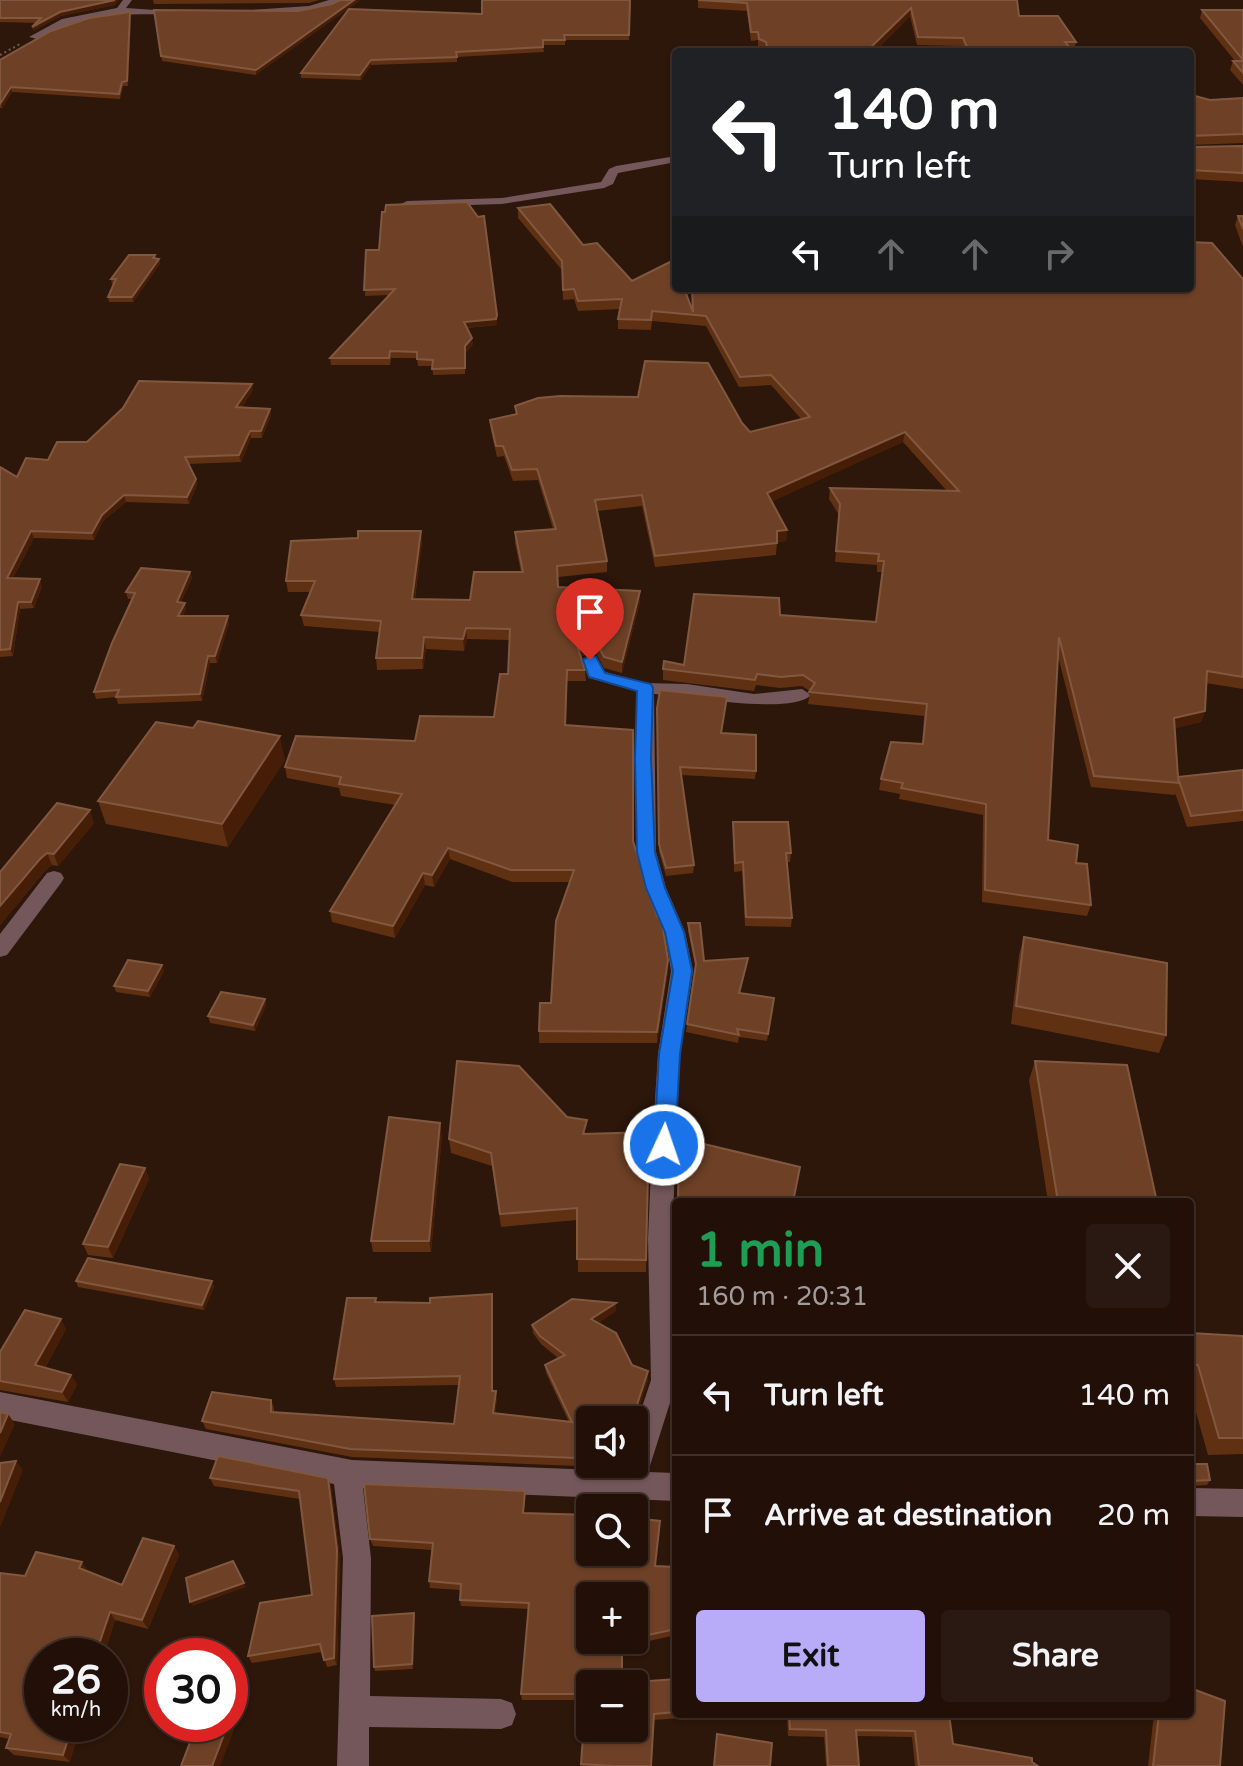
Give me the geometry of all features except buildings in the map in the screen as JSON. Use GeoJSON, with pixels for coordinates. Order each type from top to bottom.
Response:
{"type":"FeatureCollection","features":[{"type":"Feature","properties":{"kind":"street"},"geometry":{"type":"LineString","coordinates":[[120,10],[128,0]]}},
{"type":"Feature","properties":{"kind":"street"},"geometry":{"type":"LineString","coordinates":[[232,11],[310,9],[338,0]]}},
{"type":"Feature","properties":{"kind":"street"},"geometry":{"type":"LineString","coordinates":[[34,37],[65,21],[120,10],[187,12]]}},
{"type":"Feature","properties":{"kind":"street"},"geometry":{"type":"LineString","coordinates":[[407,204],[502,201],[604,185],[609,182],[613,171],[620,168],[672,160]]}},
{"type":"Feature","properties":{"kind":"street"},"geometry":{"type":"LineString","coordinates":[[590,660],[595,674],[645,688],[687,690],[754,700],[802,695]]}},
{"type":"Feature","properties":{"kind":"street"},"geometry":{"type":"LineString","coordinates":[[630,1485],[664,1380],[660,1239],[663,1161],[669,1054],[682,971],[675,932],[656,888],[646,852],[643,758],[645,688]]}},
{"type":"Feature","properties":{"kind":"street"},"geometry":{"type":"LineString","coordinates":[[0,949],[54,878]]}},
{"type":"Feature","properties":{"kind":"street"},"geometry":{"type":"LineString","coordinates":[[0,1405],[347,1473],[672,1487]]}},
{"type":"Feature","properties":{"kind":"street"},"geometry":{"type":"LineString","coordinates":[[347,1473],[357,1558],[353,1766]]}},
{"type":"Feature","properties":{"kind":"street"},"geometry":{"type":"LineString","coordinates":[[1194,1502],[1243,1503]]}},
{"type":"Feature","properties":{"kind":"street"},"geometry":{"type":"LineString","coordinates":[[356,1711],[501,1714]]}},
{"type":"Feature","properties":{"kind":"route"},"geometry":{"type":"LineString","coordinates":[[590,660],[595,674],[645,688],[643,758],[646,852],[656,888],[675,932],[682,971],[669,1054],[664,1145]]}}]}
